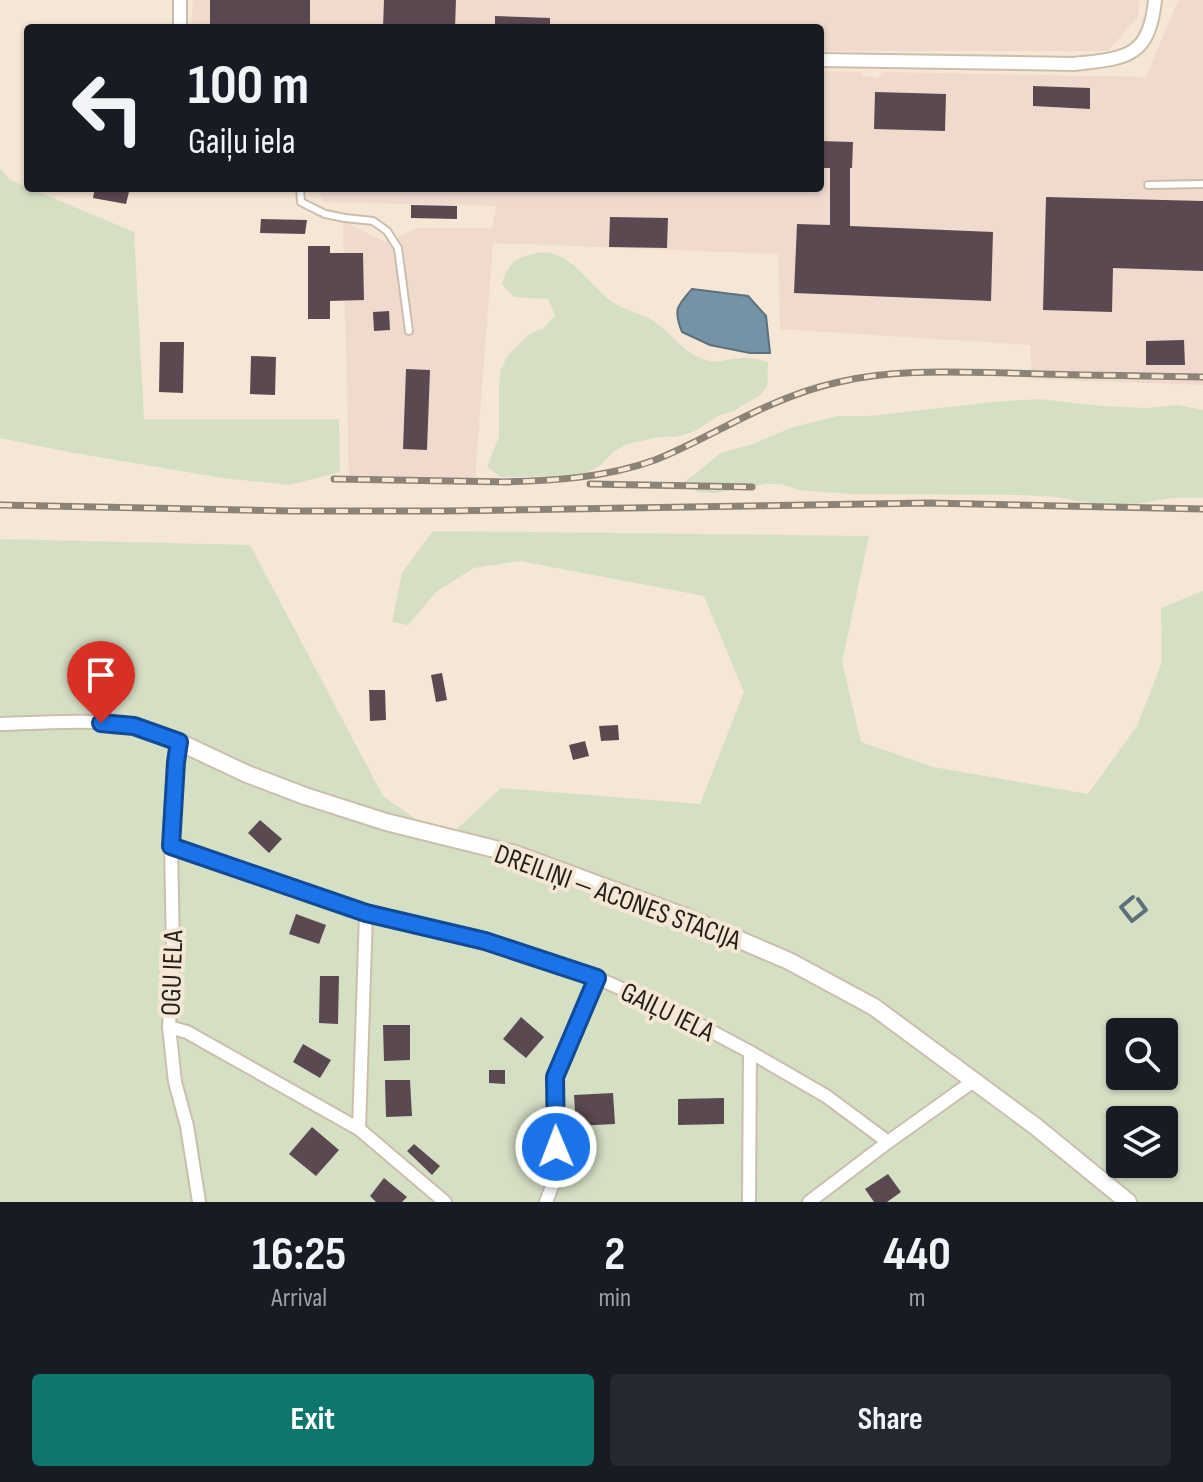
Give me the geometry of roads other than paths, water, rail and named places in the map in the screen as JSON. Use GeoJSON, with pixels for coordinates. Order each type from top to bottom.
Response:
{"type":"FeatureCollection","features":[{"type":"Feature","properties":{"kind":"street"},"geometry":{"type":"LineString","coordinates":[[180,0],[180,24]]}},
{"type":"Feature","properties":{"kind":"street"},"geometry":{"type":"LineString","coordinates":[[824,60],[1074,64],[1112,59],[1128,55],[1141,45],[1150,32],[1155,0]]}},
{"type":"Feature","properties":{"kind":"street","name":"DREILIŅI — ACONES STACIJA"},"geometry":{"type":"LineString","coordinates":[[0,724],[101,723],[134,726],[305,796],[386,822],[515,854],[686,917],[789,961],[874,1007],[1035,1126],[1128,1202]]}},
{"type":"Feature","properties":{"kind":"street","name":"OGU IELA"},"geometry":{"type":"LineString","coordinates":[[179,742],[171,846],[173,951],[169,1027],[175,1082],[187,1126],[199,1202]]}},
{"type":"Feature","properties":{"kind":"street","name":"GAIĻU IELA"},"geometry":{"type":"LineString","coordinates":[[171,846],[366,913],[485,941],[597,978],[677,1013],[750,1052],[826,1096],[888,1142]]}},
{"type":"Feature","properties":{"kind":"street"},"geometry":{"type":"LineString","coordinates":[[359,1129],[366,913]]}},
{"type":"Feature","properties":{"kind":"street"},"geometry":{"type":"LineString","coordinates":[[546,1202],[557,1173],[555,1077],[597,978]]}},
{"type":"Feature","properties":{"kind":"street"},"geometry":{"type":"LineString","coordinates":[[169,1027],[187,1032],[359,1129],[445,1202]]}},
{"type":"Feature","properties":{"kind":"street","name":"GAIĻU IELA"},"geometry":{"type":"LineString","coordinates":[[749,1202],[750,1052]]}},
{"type":"Feature","properties":{"kind":"street"},"geometry":{"type":"LineString","coordinates":[[809,1202],[972,1082]]}},
{"type":"Feature","properties":{"kind":"lane"},"geometry":{"type":"LineString","coordinates":[[1148,185],[1203,184]]}},
{"type":"Feature","properties":{"kind":"lane"},"geometry":{"type":"LineString","coordinates":[[300,192],[301,202],[325,214],[373,221],[387,231],[398,248],[409,331]]}},
{"type":"Feature","properties":{"kind":"water"},"geometry":{"type":"Polygon","coordinates":[[[692,289],[748,296],[766,316],[770,353],[750,353],[710,345],[682,332],[678,308],[692,289]]]}},
{"type":"Feature","properties":{"kind":"waterway"},"geometry":{"type":"LineString","coordinates":[[1133,897],[1121,907],[1132,921],[1146,910],[1138,899]]}},
{"type":"Feature","properties":{"kind":"railway"},"geometry":{"type":"LineString","coordinates":[[499,482],[578,477],[636,466],[788,397],[860,378],[945,372],[1203,377]]}},
{"type":"Feature","properties":{"kind":"railway"},"geometry":{"type":"LineString","coordinates":[[334,479],[510,482]]}},
{"type":"Feature","properties":{"kind":"railway"},"geometry":{"type":"LineString","coordinates":[[590,484],[752,487]]}},
{"type":"Feature","properties":{"kind":"railway"},"geometry":{"type":"LineString","coordinates":[[0,505],[444,511],[929,503],[1203,509]]}}]}
